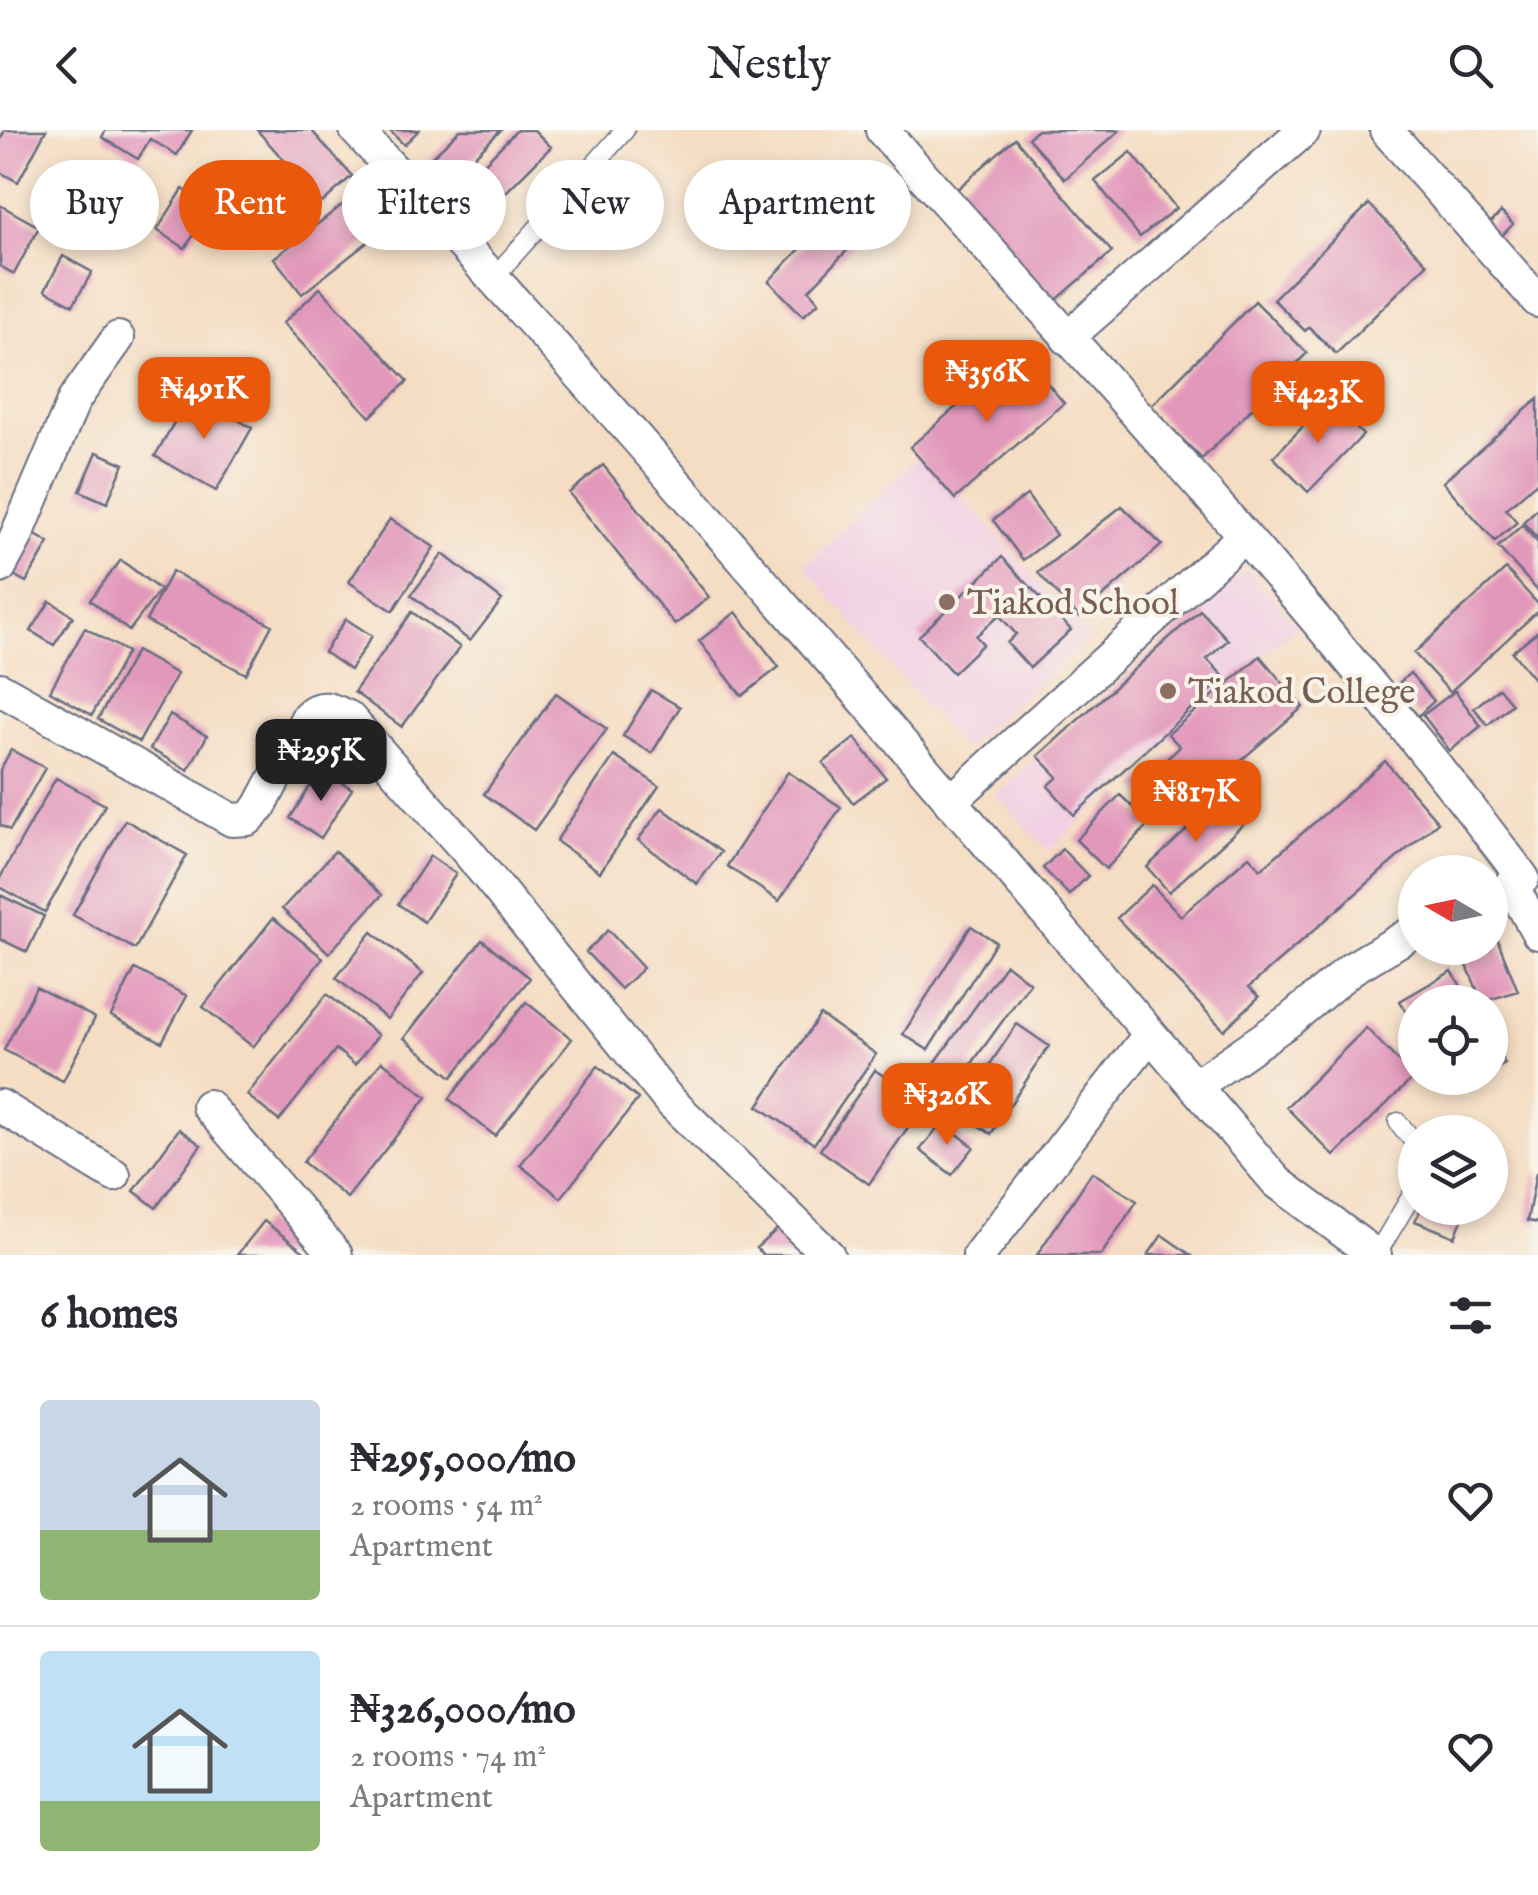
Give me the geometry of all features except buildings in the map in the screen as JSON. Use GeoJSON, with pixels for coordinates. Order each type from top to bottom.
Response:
{"type":"FeatureCollection","features":[{"type":"Feature","properties":{"kind":"street"},"geometry":{"type":"LineString","coordinates":[[356,130],[494,277],[1277,1182],[1376,1255]]}},
{"type":"Feature","properties":{"kind":"street"},"geometry":{"type":"LineString","coordinates":[[882,130],[1244,536],[1439,766],[1515,882],[1538,933]]}},
{"type":"Feature","properties":{"kind":"street"},"geometry":{"type":"LineString","coordinates":[[1068,338],[1304,130]]}},
{"type":"Feature","properties":{"kind":"street"},"geometry":{"type":"LineString","coordinates":[[1386,130],[1538,301]]}},
{"type":"Feature","properties":{"kind":"street"},"geometry":{"type":"LineString","coordinates":[[0,566],[74,400],[118,338]]}},
{"type":"Feature","properties":{"kind":"street"},"geometry":{"type":"LineString","coordinates":[[950,802],[1244,536]]}},
{"type":"Feature","properties":{"kind":"street"},"geometry":{"type":"LineString","coordinates":[[0,689],[232,820],[248,819],[259,808],[315,709],[324,707],[348,716],[470,853],[668,1099],[828,1255]]}},
{"type":"Feature","properties":{"kind":"street"},"geometry":{"type":"LineString","coordinates":[[1196,1086],[1290,1020],[1352,970],[1398,942]]}},
{"type":"Feature","properties":{"kind":"street"},"geometry":{"type":"LineString","coordinates":[[980,1255],[1150,1034]]}},
{"type":"Feature","properties":{"kind":"street"},"geometry":{"type":"LineString","coordinates":[[0,1106],[114,1175]]}},
{"type":"Feature","properties":{"kind":"street"},"geometry":{"type":"LineString","coordinates":[[208,1106],[336,1255]]}},
{"type":"Feature","properties":{"kind":"lane"},"geometry":{"type":"LineString","coordinates":[[494,277],[625,130]]}},
{"type":"Feature","properties":{"kind":"lane"},"geometry":{"type":"LineString","coordinates":[[1376,1255],[1398,1218]]}},
{"type":"Feature","properties":{"kind":"shaded area","name":"Tiakod School"},"geometry":{"type":"Polygon","coordinates":[[[923,453],[1090,639],[962,749],[804,566],[923,453]]]}},
{"type":"Feature","properties":{"kind":"shaded area","name":"Tiakod College"},"geometry":{"type":"Polygon","coordinates":[[[1246,568],[1297,626],[1048,851],[996,794],[1246,568]]]}},
{"type":"Feature","properties":{"kind":"place","name":"Tiakod School"},"geometry":{"type":"Point","coordinates":[947,602]}},
{"type":"Feature","properties":{"kind":"place","name":"Tiakod College"},"geometry":{"type":"Point","coordinates":[1168,691]}}]}
